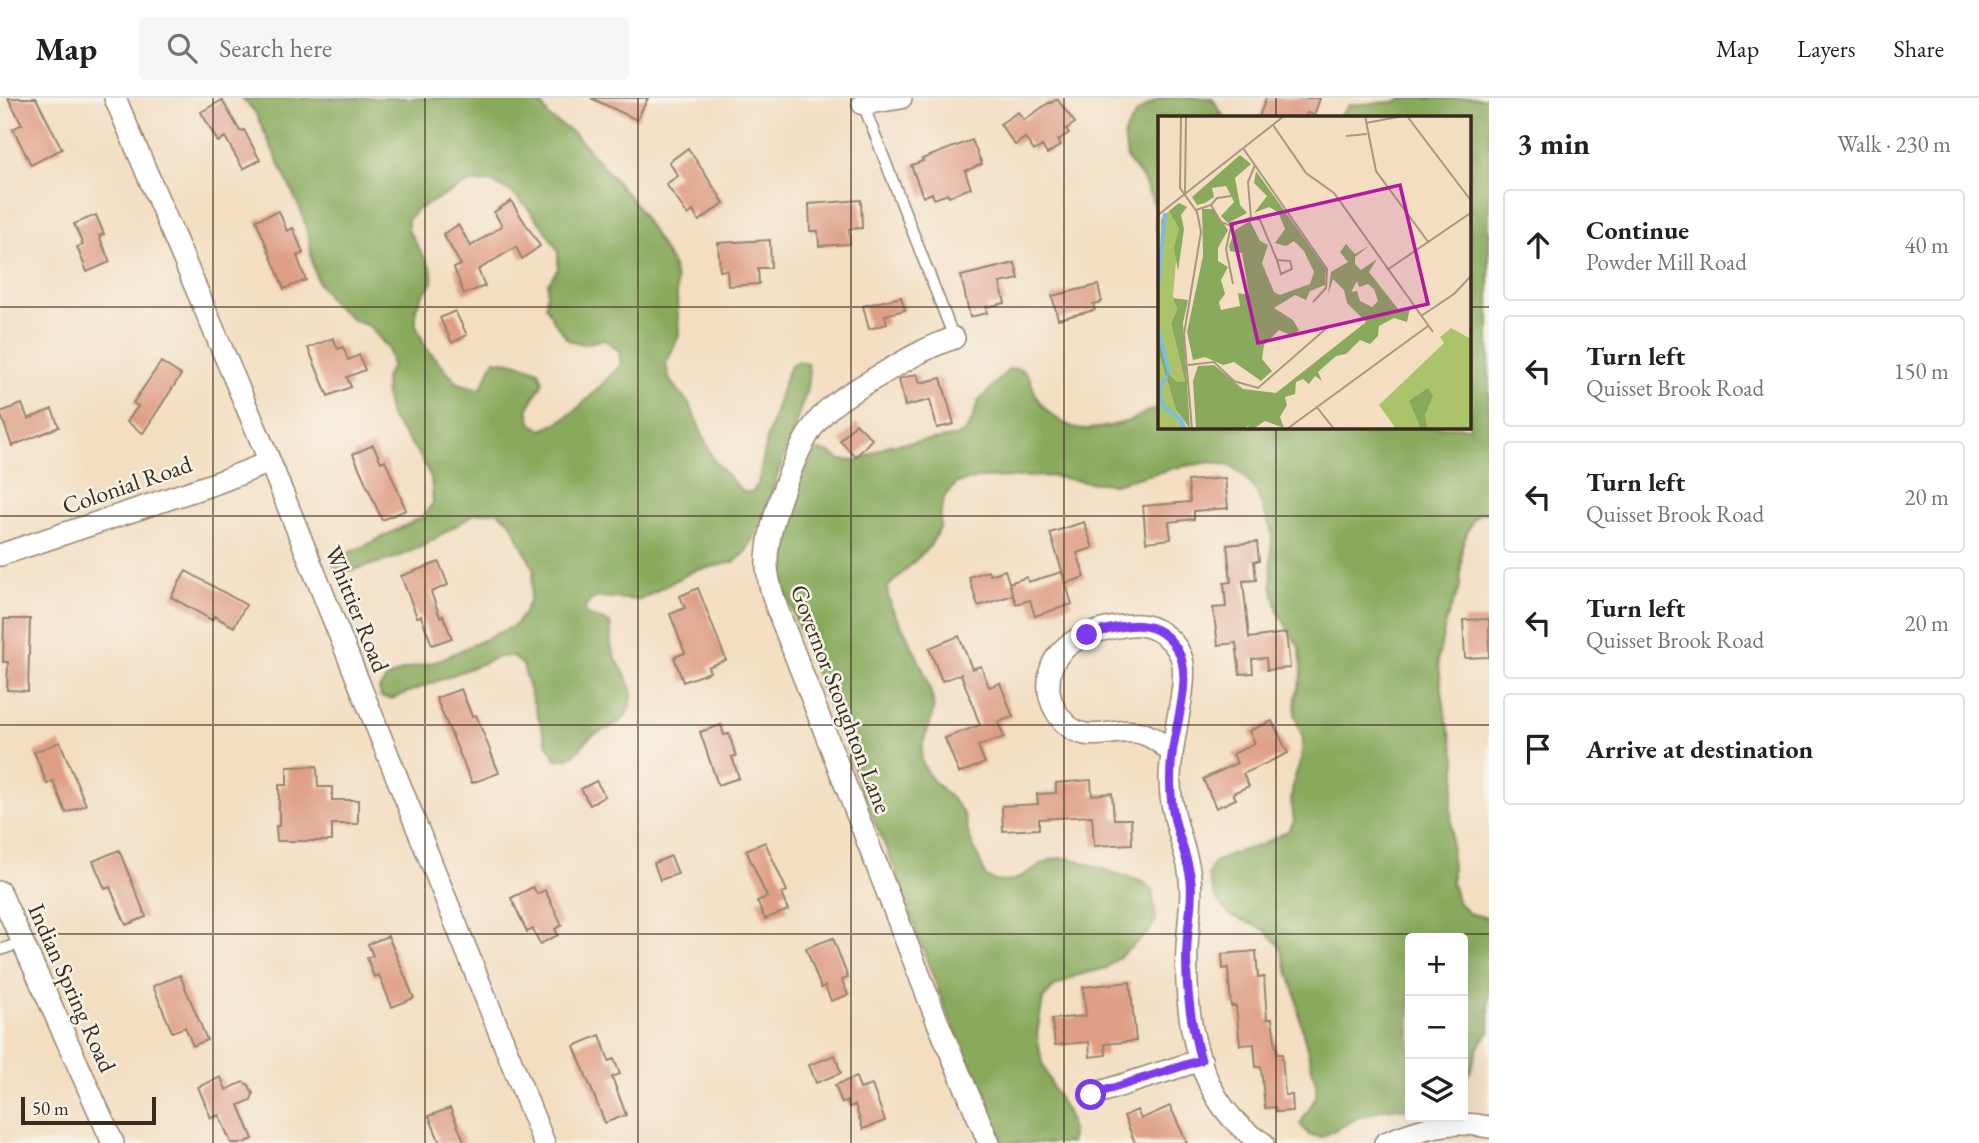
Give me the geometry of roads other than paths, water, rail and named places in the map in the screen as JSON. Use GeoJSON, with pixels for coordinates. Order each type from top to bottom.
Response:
{"type":"FeatureCollection","features":[{"type":"Feature","properties":{"kind":"street","name":"Whittier Road"},"geometry":{"type":"LineString","coordinates":[[114,98],[270,462],[544,1143]]}},
{"type":"Feature","properties":{"kind":"street"},"geometry":{"type":"LineString","coordinates":[[863,104],[901,98]]}},
{"type":"Feature","properties":{"kind":"street","name":"Governor Stoughton Lane"},"geometry":{"type":"LineString","coordinates":[[954,338],[920,351],[851,393],[821,417],[802,447],[782,497],[771,534],[767,570],[786,632],[938,1023],[989,1143]]}},
{"type":"Feature","properties":{"kind":"street","name":"Colonial Road"},"geometry":{"type":"LineString","coordinates":[[0,555],[219,482],[270,462]]}},
{"type":"Feature","properties":{"kind":"street"},"geometry":{"type":"LineString","coordinates":[[1172,753],[1158,741],[1142,733],[1091,735],[1073,730],[1066,724],[1054,710],[1049,683],[1052,665],[1062,650],[1087,635],[1130,624],[1148,626],[1165,635],[1177,650],[1183,666],[1183,685],[1170,781],[1172,806],[1191,882],[1187,960],[1189,1011],[1201,1060],[1221,1106],[1238,1125],[1263,1143]]}},
{"type":"Feature","properties":{"kind":"street","name":"Indian Spring Road"},"geometry":{"type":"LineString","coordinates":[[0,893],[113,1143]]}},
{"type":"Feature","properties":{"kind":"street"},"geometry":{"type":"LineString","coordinates":[[1091,1095],[1201,1060]]}},
{"type":"Feature","properties":{"kind":"street"},"geometry":{"type":"LineString","coordinates":[[1385,1143],[1434,1125],[1462,1124],[1489,1128]]}},
{"type":"Feature","properties":{"kind":"lane"},"geometry":{"type":"LineString","coordinates":[[863,104],[954,338]]}},
{"type":"Feature","properties":{"kind":"lane"},"geometry":{"type":"LineString","coordinates":[[0,950],[23,942]]}}]}
